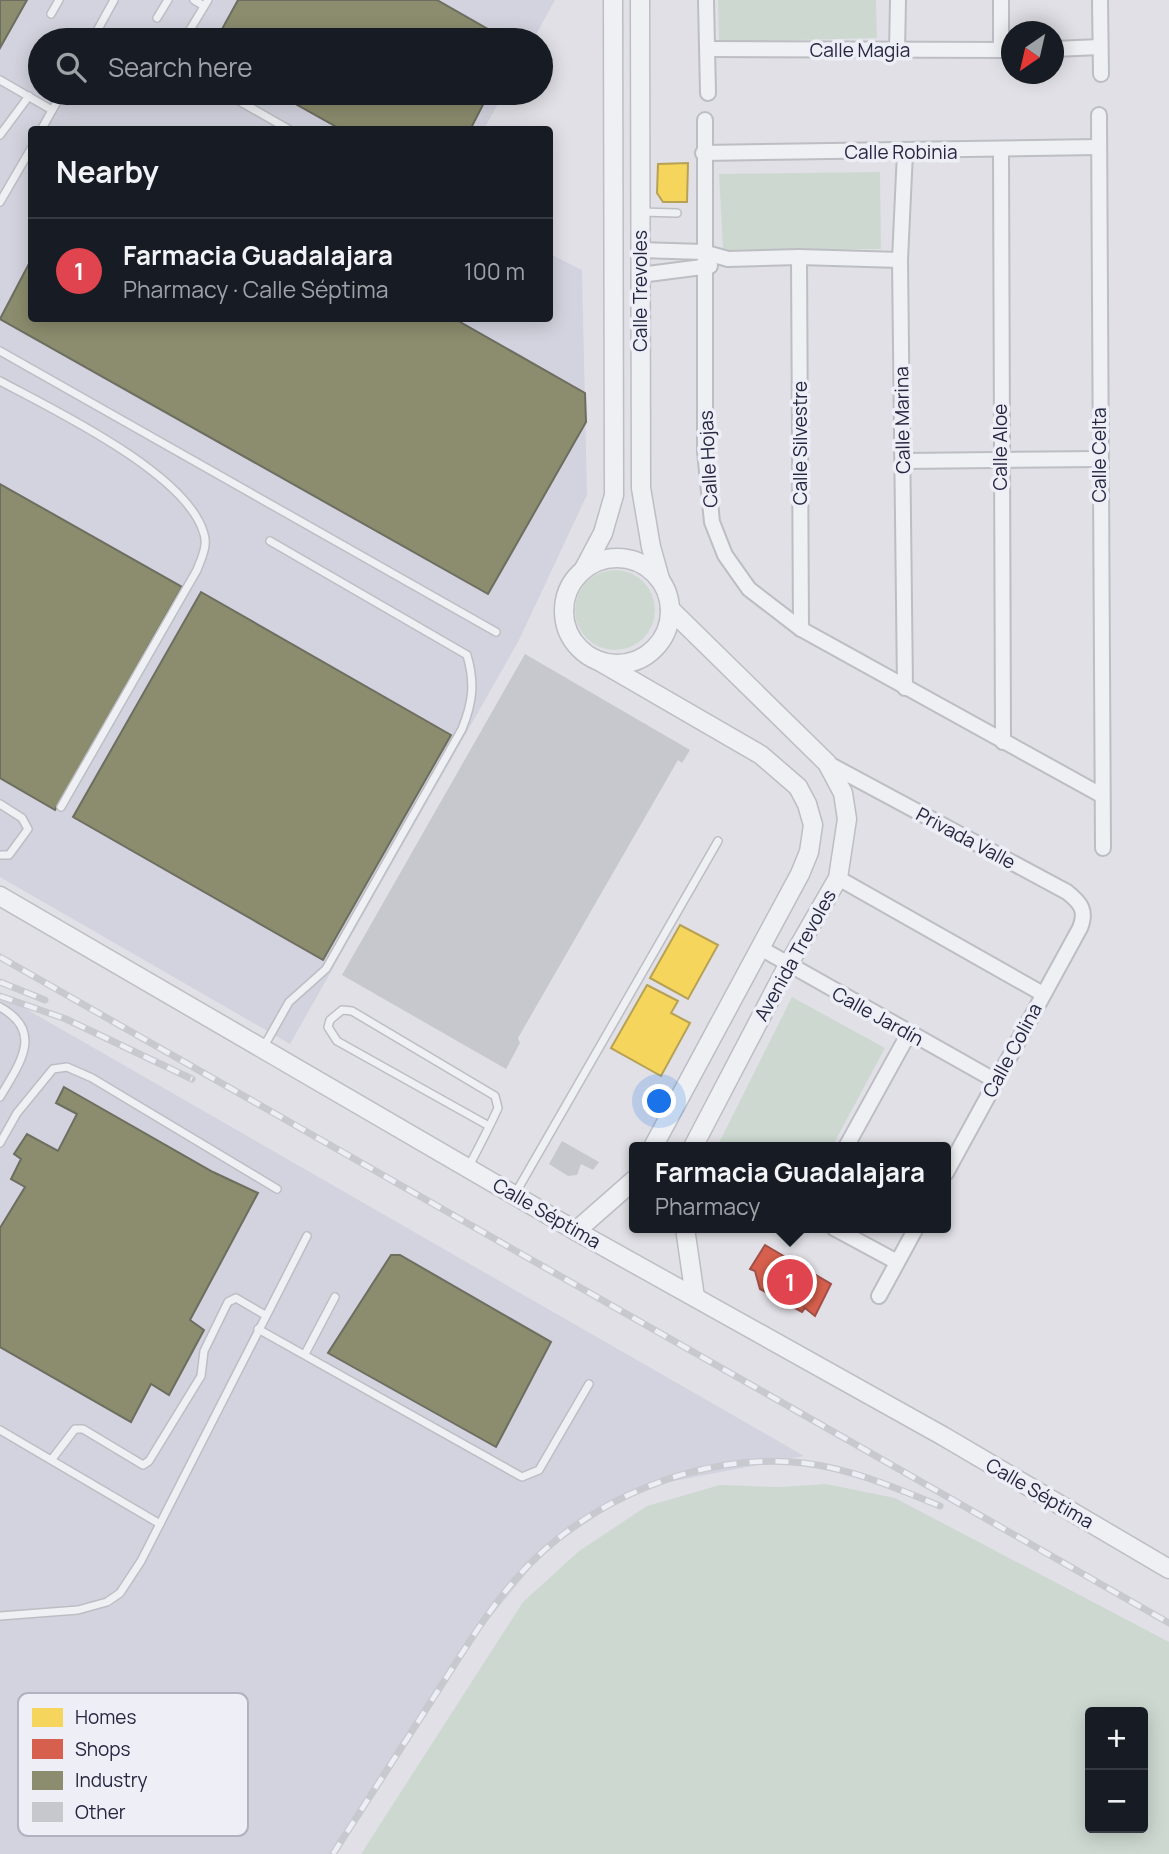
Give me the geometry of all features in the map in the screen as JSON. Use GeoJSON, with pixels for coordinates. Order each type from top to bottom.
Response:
{"type":"FeatureCollection","features":[{"type":"Feature","properties":{"kind":"street","name":"Calle Trevoles"},"geometry":{"type":"LineString","coordinates":[[584,569],[603,533],[614,495],[613,0]]}},
{"type":"Feature","properties":{"kind":"street","name":"Calle Trevoles"},"geometry":{"type":"LineString","coordinates":[[640,0],[641,488],[650,547],[660,579]]}},
{"type":"Feature","properties":{"kind":"street"},"geometry":{"type":"LineString","coordinates":[[706,0],[708,93]]}},
{"type":"Feature","properties":{"kind":"street"},"geometry":{"type":"LineString","coordinates":[[897,51],[898,0]]}},
{"type":"Feature","properties":{"kind":"street"},"geometry":{"type":"LineString","coordinates":[[1001,0],[1003,21]]}},
{"type":"Feature","properties":{"kind":"street"},"geometry":{"type":"LineString","coordinates":[[1100,0],[1101,74]]}},
{"type":"Feature","properties":{"kind":"street"},"geometry":{"type":"LineString","coordinates":[[1064,49],[1100,47]]}},
{"type":"Feature","properties":{"kind":"street","name":"Calle Magia"},"geometry":{"type":"LineString","coordinates":[[708,49],[1001,50]]}},
{"type":"Feature","properties":{"kind":"street"},"geometry":{"type":"LineString","coordinates":[[614,58],[640,56]]}},
{"type":"Feature","properties":{"kind":"street","name":"Calle Celta"},"geometry":{"type":"LineString","coordinates":[[1099,115],[1103,848]]}},
{"type":"Feature","properties":{"kind":"street","name":"Calle Hojas"},"geometry":{"type":"LineString","coordinates":[[705,120],[705,451],[712,522],[725,555],[749,589],[801,629],[1101,795]]}},
{"type":"Feature","properties":{"kind":"street","name":"Calle Robinia"},"geometry":{"type":"LineString","coordinates":[[703,153],[1001,151],[1098,147]]}},
{"type":"Feature","properties":{"kind":"street","name":"Calle Aloe"},"geometry":{"type":"LineString","coordinates":[[1001,151],[1003,742]]}},
{"type":"Feature","properties":{"kind":"street","name":"Calle Marina"},"geometry":{"type":"LineString","coordinates":[[905,152],[900,260],[905,688]]}},
{"type":"Feature","properties":{"kind":"street"},"geometry":{"type":"LineString","coordinates":[[640,250],[704,252],[728,259],[799,257],[900,260]]}},
{"type":"Feature","properties":{"kind":"street","name":"Calle Silvestre"},"geometry":{"type":"LineString","coordinates":[[799,257],[801,629]]}},
{"type":"Feature","properties":{"kind":"street"},"geometry":{"type":"LineString","coordinates":[[640,275],[703,270],[728,259]]}},
{"type":"Feature","properties":{"kind":"street"},"geometry":{"type":"LineString","coordinates":[[903,461],[1099,459]]}},
{"type":"Feature","properties":{"kind":"street"},"geometry":{"type":"LineString","coordinates":[[624,558],[644,565],[660,579],[670,609],[665,635],[648,654],[623,664],[597,660],[582,651],[570,636],[564,618],[568,591],[584,569],[603,559],[624,558]]}},
{"type":"Feature","properties":{"kind":"street","name":"Avenida Trevoles"},"geometry":{"type":"LineString","coordinates":[[670,609],[827,763],[843,793],[847,819],[838,878],[788,965],[697,1142]]}},
{"type":"Feature","properties":{"kind":"street","name":"Avenida Trevoles"},"geometry":{"type":"LineString","coordinates":[[597,660],[761,755],[781,770],[803,795],[813,825],[809,852],[762,948],[656,1142]]}},
{"type":"Feature","properties":{"kind":"street","name":"Privada Valle"},"geometry":{"type":"LineString","coordinates":[[827,763],[1067,892],[1083,908],[1085,916],[1080,928]]}},
{"type":"Feature","properties":{"kind":"street"},"geometry":{"type":"LineString","coordinates":[[838,878],[1043,994]]}},
{"type":"Feature","properties":{"kind":"street","name":"Calle Séptima"},"geometry":{"type":"LineString","coordinates":[[0,896],[576,1231],[943,1436],[1169,1569]]}},
{"type":"Feature","properties":{"kind":"street","name":"Calle Colina"},"geometry":{"type":"LineString","coordinates":[[951,1164],[1080,928]]}},
{"type":"Feature","properties":{"kind":"street","name":"Calle Jardín"},"geometry":{"type":"LineString","coordinates":[[762,948],[996,1080]]}},
{"type":"Feature","properties":{"kind":"street"},"geometry":{"type":"LineString","coordinates":[[849,1142],[909,1033]]}},
{"type":"Feature","properties":{"kind":"street"},"geometry":{"type":"LineString","coordinates":[[576,1231],[629,1186]]}},
{"type":"Feature","properties":{"kind":"street"},"geometry":{"type":"LineString","coordinates":[[686,1233],[695,1297]]}},
{"type":"Feature","properties":{"kind":"street"},"geometry":{"type":"LineString","coordinates":[[843,1233],[897,1262]]}},
{"type":"Feature","properties":{"kind":"street"},"geometry":{"type":"LineString","coordinates":[[879,1296],[913,1233]]}},
{"type":"Feature","properties":{"kind":"lane"},"geometry":{"type":"LineString","coordinates":[[51,14],[59,0]]}},
{"type":"Feature","properties":{"kind":"lane"},"geometry":{"type":"LineString","coordinates":[[99,28],[114,0]]}},
{"type":"Feature","properties":{"kind":"lane"},"geometry":{"type":"LineString","coordinates":[[157,18],[168,0]]}},
{"type":"Feature","properties":{"kind":"lane"},"geometry":{"type":"LineString","coordinates":[[191,28],[206,3],[194,0]]}},
{"type":"Feature","properties":{"kind":"lane"},"geometry":{"type":"LineString","coordinates":[[0,80],[28,95]]}},
{"type":"Feature","properties":{"kind":"lane"},"geometry":{"type":"LineString","coordinates":[[0,135],[28,97]]}},
{"type":"Feature","properties":{"kind":"lane"},"geometry":{"type":"LineString","coordinates":[[44,105],[52,110]]}},
{"type":"Feature","properties":{"kind":"lane"},"geometry":{"type":"LineString","coordinates":[[43,126],[55,105]]}},
{"type":"Feature","properties":{"kind":"lane"},"geometry":{"type":"LineString","coordinates":[[246,105],[283,126]]}},
{"type":"Feature","properties":{"kind":"lane"},"geometry":{"type":"LineString","coordinates":[[0,202],[28,154]]}},
{"type":"Feature","properties":{"kind":"lane"},"geometry":{"type":"LineString","coordinates":[[640,212],[677,213]]}},
{"type":"Feature","properties":{"kind":"lane"},"geometry":{"type":"LineString","coordinates":[[0,351],[496,632]]}},
{"type":"Feature","properties":{"kind":"lane"},"geometry":{"type":"LineString","coordinates":[[0,381],[140,462],[182,498],[197,516],[205,537],[197,570],[61,807]]}},
{"type":"Feature","properties":{"kind":"lane"},"geometry":{"type":"LineString","coordinates":[[263,1048],[289,1002],[326,968],[462,729],[470,708],[474,681],[467,655],[270,541]]}},
{"type":"Feature","properties":{"kind":"lane"},"geometry":{"type":"LineString","coordinates":[[0,804],[22,818],[28,829],[9,855],[0,855]]}},
{"type":"Feature","properties":{"kind":"lane"},"geometry":{"type":"LineString","coordinates":[[514,1195],[718,841]]}},
{"type":"Feature","properties":{"kind":"lane"},"geometry":{"type":"LineString","coordinates":[[0,1007],[23,1026],[26,1038],[24,1052],[0,1097]]}},
{"type":"Feature","properties":{"kind":"lane"},"geometry":{"type":"LineString","coordinates":[[468,1168],[489,1126],[498,1108],[495,1096],[352,1011],[342,1010],[330,1020],[328,1027],[337,1041],[489,1126]]}},
{"type":"Feature","properties":{"kind":"lane"},"geometry":{"type":"LineString","coordinates":[[0,1143],[17,1113],[53,1069],[67,1067],[92,1078],[277,1189]]}},
{"type":"Feature","properties":{"kind":"lane"},"geometry":{"type":"LineString","coordinates":[[0,1616],[78,1610],[107,1602],[120,1593],[132,1578],[307,1236]]}},
{"type":"Feature","properties":{"kind":"lane"},"geometry":{"type":"LineString","coordinates":[[305,1354],[334,1297]]}},
{"type":"Feature","properties":{"kind":"lane"},"geometry":{"type":"LineString","coordinates":[[52,1460],[75,1429],[83,1429],[143,1465],[149,1461],[201,1376],[204,1351],[228,1302],[236,1298],[265,1315]]}},
{"type":"Feature","properties":{"kind":"lane"},"geometry":{"type":"LineString","coordinates":[[258,1329],[522,1477],[539,1470],[589,1384]]}},
{"type":"Feature","properties":{"kind":"lane"},"geometry":{"type":"LineString","coordinates":[[0,1430],[160,1524]]}},
{"type":"Feature","properties":{"kind":"shaded area"},"geometry":{"type":"Polygon","coordinates":[[[0,0],[555,0],[540,28],[28,28],[28,105],[497,105],[486,126],[28,126],[28,322],[553,322],[553,256],[582,270],[587,495],[519,640],[290,1044],[0,877],[0,0]]]}},
{"type":"Feature","properties":{"kind":"shaded area"},"geometry":{"type":"Polygon","coordinates":[[[718,0],[876,0],[877,38],[719,42],[718,0]]]}},
{"type":"Feature","properties":{"kind":"shaded area"},"geometry":{"type":"Polygon","coordinates":[[[880,172],[881,249],[723,250],[719,174],[880,172]]]}},
{"type":"Feature","properties":{"kind":"shaded area"},"geometry":{"type":"Polygon","coordinates":[[[615,570],[630,573],[643,582],[652,595],[655,610],[652,625],[643,638],[630,647],[615,650],[600,647],[587,638],[578,625],[575,610],[578,595],[587,582],[600,573],[615,570]]]}},
{"type":"Feature","properties":{"kind":"shaded area"},"geometry":{"type":"Polygon","coordinates":[[[0,994],[804,1456],[637,1488],[544,1552],[466,1647],[333,1854],[0,1854],[0,994]]]}},
{"type":"Feature","properties":{"kind":"shaded area"},"geometry":{"type":"Polygon","coordinates":[[[792,997],[885,1048],[835,1142],[720,1142],[792,997]]]}},
{"type":"Feature","properties":{"kind":"shaded area"},"geometry":{"type":"Polygon","coordinates":[[[826,1484],[895,1498],[1169,1642],[1169,1854],[361,1854],[523,1602],[579,1551],[647,1506],[720,1485],[781,1487],[826,1484]]]}},
{"type":"Feature","properties":{"kind":"building: Homes"},"geometry":{"type":"Polygon","coordinates":[[[688,163],[687,202],[663,202],[657,193],[658,164],[688,163]]]}},
{"type":"Feature","properties":{"kind":"building: Homes"},"geometry":{"type":"Polygon","coordinates":[[[680,925],[718,945],[688,999],[650,978],[680,925]]]}},
{"type":"Feature","properties":{"kind":"building: Homes"},"geometry":{"type":"Polygon","coordinates":[[[647,985],[678,1001],[671,1013],[690,1023],[661,1076],[611,1048],[647,985]]]}},
{"type":"Feature","properties":{"kind":"building: Shops"},"geometry":{"type":"Polygon","coordinates":[[[765,1245],[831,1284],[815,1316],[805,1308],[802,1312],[760,1289],[755,1271],[750,1269],[765,1245]]]}},
{"type":"Feature","properties":{"kind":"building: Industry"},"geometry":{"type":"Polygon","coordinates":[[[0,0],[27,0],[0,48],[0,0]]]}},
{"type":"Feature","properties":{"kind":"building: Industry"},"geometry":{"type":"Polygon","coordinates":[[[238,0],[437,0],[486,28],[223,28],[238,0]]]}},
{"type":"Feature","properties":{"kind":"building: Industry"},"geometry":{"type":"Polygon","coordinates":[[[297,105],[483,105],[472,126],[335,126],[297,105]]]}},
{"type":"Feature","properties":{"kind":"building: Industry"},"geometry":{"type":"Polygon","coordinates":[[[28,266],[28,322],[460,322],[585,393],[586,422],[488,594],[0,319],[28,266]]]}},
{"type":"Feature","properties":{"kind":"building: Industry"},"geometry":{"type":"Polygon","coordinates":[[[0,484],[182,587],[55,810],[0,778],[0,484]]]}},
{"type":"Feature","properties":{"kind":"building: Industry"},"geometry":{"type":"Polygon","coordinates":[[[201,592],[451,735],[323,960],[73,817],[201,592]]]}},
{"type":"Feature","properties":{"kind":"building: Industry"},"geometry":{"type":"Polygon","coordinates":[[[64,1087],[213,1172],[258,1193],[190,1320],[204,1330],[169,1395],[151,1384],[131,1422],[0,1347],[0,1228],[25,1187],[11,1179],[21,1159],[14,1154],[27,1134],[58,1151],[77,1114],[56,1103],[64,1087]]]}},
{"type":"Feature","properties":{"kind":"building: Industry"},"geometry":{"type":"Polygon","coordinates":[[[391,1255],[400,1255],[551,1342],[496,1447],[328,1353],[391,1255]]]}},
{"type":"Feature","properties":{"kind":"building: Other"},"geometry":{"type":"Polygon","coordinates":[[[525,654],[690,750],[682,763],[678,760],[518,1038],[520,1043],[506,1069],[342,975],[525,654]]]}},
{"type":"Feature","properties":{"kind":"building: Other"},"geometry":{"type":"Polygon","coordinates":[[[562,1141],[599,1162],[593,1170],[581,1164],[577,1175],[568,1176],[549,1164],[562,1141]]]}},
{"type":"Feature","properties":{"kind":"railway"},"geometry":{"type":"LineString","coordinates":[[0,957],[1169,1623]]}},
{"type":"Feature","properties":{"kind":"railway"},"geometry":{"type":"LineString","coordinates":[[0,982],[45,1000]]}},
{"type":"Feature","properties":{"kind":"railway"},"geometry":{"type":"LineString","coordinates":[[0,996],[66,1019],[192,1079]]}},
{"type":"Feature","properties":{"kind":"railway"},"geometry":{"type":"LineString","coordinates":[[333,1854],[466,1647],[504,1593],[542,1552],[608,1505],[646,1487],[685,1474],[724,1465],[764,1461],[804,1463],[839,1470],[874,1480],[940,1506]]}},
{"type":"Feature","properties":{"kind":"place","name":"Farmacia Guadalajara"},"geometry":{"type":"Point","coordinates":[790,1282]}}]}
